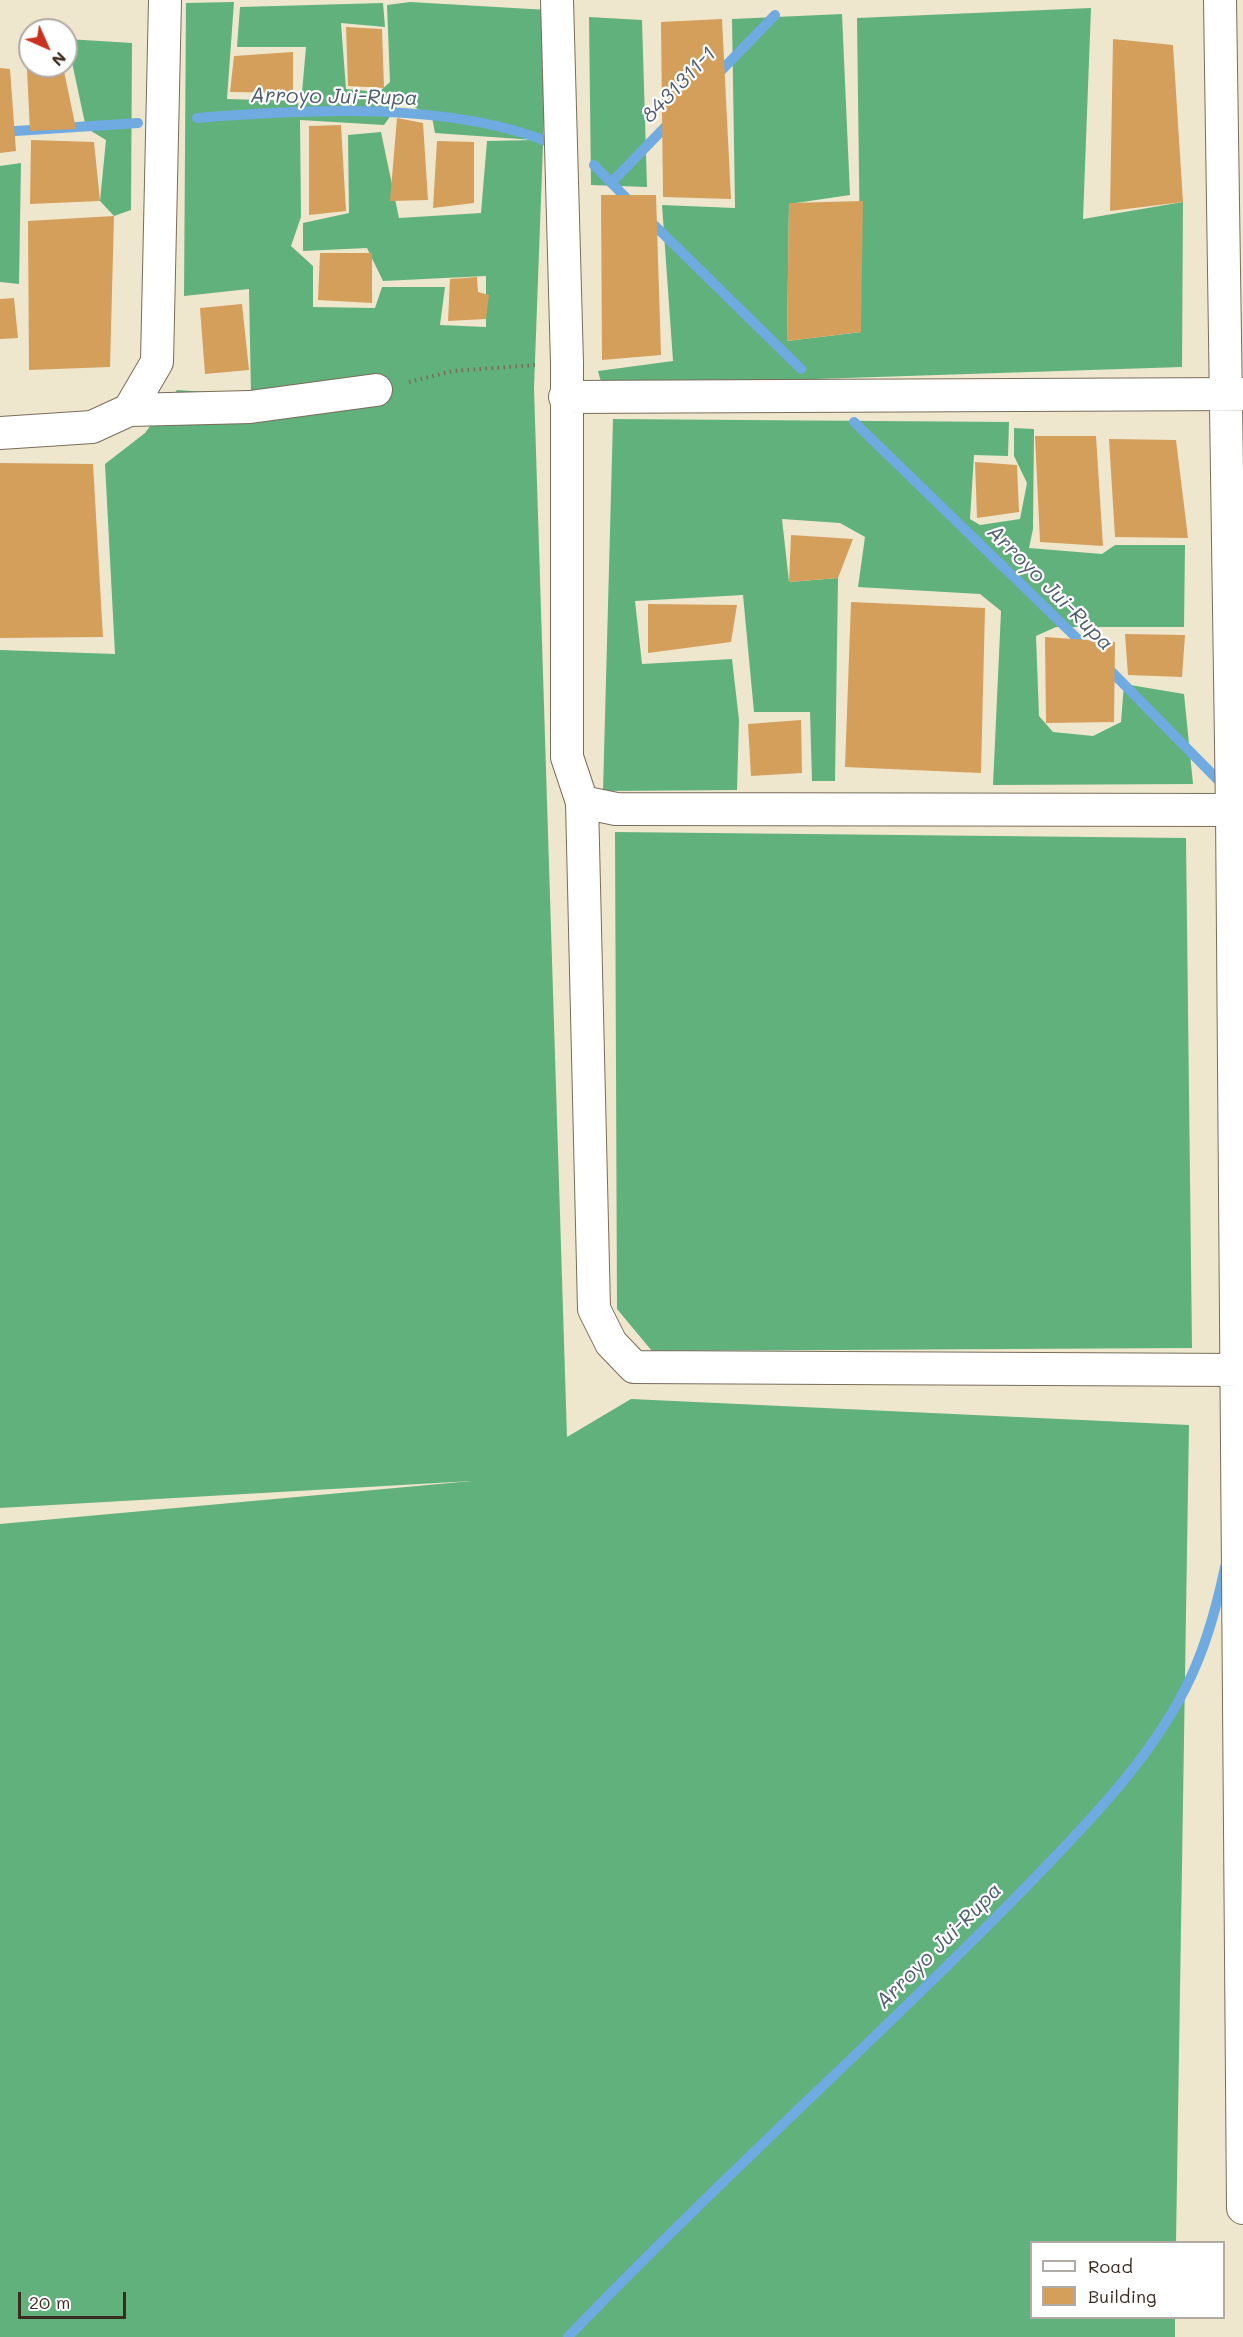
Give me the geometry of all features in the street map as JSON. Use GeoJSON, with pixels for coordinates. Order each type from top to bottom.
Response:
{"type":"FeatureCollection","features":[{"type":"Feature","properties":{"kind":"street"},"geometry":{"type":"LineString","coordinates":[[129,410],[157,362],[165,0]]}},
{"type":"Feature","properties":{"kind":"street"},"geometry":{"type":"LineString","coordinates":[[558,0],[567,363],[567,757],[582,802],[594,1309],[610,1343],[634,1367],[1240,1370]]}},
{"type":"Feature","properties":{"kind":"street"},"geometry":{"type":"LineString","coordinates":[[1220,0],[1235,394],[1240,1370],[1240,2080],[1243,2208]]}},
{"type":"Feature","properties":{"kind":"street"},"geometry":{"type":"LineString","coordinates":[[0,433],[92,427],[129,410],[250,407],[376,390]]}},
{"type":"Feature","properties":{"kind":"street"},"geometry":{"type":"LineString","coordinates":[[566,397],[1235,394]]}},
{"type":"Feature","properties":{"kind":"street"},"geometry":{"type":"LineString","coordinates":[[582,802],[616,809],[1237,810]]}},
{"type":"Feature","properties":{"kind":"path"},"geometry":{"type":"LineString","coordinates":[[376,390],[453,371],[567,363]]}},
{"type":"Feature","properties":{"kind":"green space"},"geometry":{"type":"Polygon","coordinates":[[[234,2],[227,99],[298,101],[300,115],[306,47],[237,47],[240,7],[383,3],[385,27],[341,23],[346,89],[379,92],[390,82],[387,5],[410,2],[548,10],[534,388],[567,1437],[631,1399],[1189,1425],[1176,2241],[1030,2241],[1030,2319],[1175,2319],[1175,2337],[0,2337],[0,1524],[472,1481],[0,1508],[0,650],[115,654],[105,464],[145,433],[177,390],[251,395],[249,289],[184,296],[186,3],[234,2]],[[402,100],[384,125],[300,120],[301,217],[291,246],[313,266],[313,307],[375,308],[382,287],[445,287],[440,325],[486,327],[486,276],[383,281],[367,248],[303,251],[303,223],[349,213],[348,135],[381,132],[399,218],[481,213],[487,141],[534,140],[435,133],[432,117],[402,100]]]}},
{"type":"Feature","properties":{"kind":"green space"},"geometry":{"type":"Polygon","coordinates":[[[1091,8],[1083,219],[1183,202],[1182,367],[602,386],[598,371],[673,361],[662,205],[735,208],[732,19],[842,14],[850,195],[789,204],[787,341],[861,332],[857,18],[1091,8]]]}},
{"type":"Feature","properties":{"kind":"green space"},"geometry":{"type":"Polygon","coordinates":[[[589,17],[642,20],[647,187],[591,185],[589,17]]]}},
{"type":"Feature","properties":{"kind":"green space"},"geometry":{"type":"Polygon","coordinates":[[[78,40],[132,43],[131,210],[114,216],[100,201],[106,140],[86,128],[75,78],[78,78],[78,40]]]}},
{"type":"Feature","properties":{"kind":"green space"},"geometry":{"type":"Polygon","coordinates":[[[21,163],[19,284],[0,282],[0,166],[21,163]]]}},
{"type":"Feature","properties":{"kind":"green space"},"geometry":{"type":"Polygon","coordinates":[[[613,419],[1009,422],[1008,456],[974,455],[970,519],[980,525],[1020,519],[1027,483],[1014,456],[1014,428],[1034,429],[1033,529],[1029,548],[1102,554],[1115,545],[1185,545],[1184,627],[1056,627],[1036,636],[1039,716],[1053,732],[1093,736],[1121,722],[1124,684],[1184,694],[1193,784],[993,785],[1001,611],[980,594],[858,587],[865,537],[840,523],[782,519],[789,582],[838,578],[835,781],[812,781],[810,712],[754,712],[743,595],[635,601],[642,664],[732,659],[739,720],[737,790],[603,791],[613,419]]]}},
{"type":"Feature","properties":{"kind":"green space"},"geometry":{"type":"Polygon","coordinates":[[[615,832],[1186,838],[1192,1348],[652,1351],[617,1309],[615,832]]]}},
{"type":"Feature","properties":{"kind":"building"},"geometry":{"type":"Polygon","coordinates":[[[722,19],[731,199],[663,197],[661,22],[722,19]]]}},
{"type":"Feature","properties":{"kind":"building"},"geometry":{"type":"Polygon","coordinates":[[[346,27],[382,29],[384,88],[348,86],[346,27]]]}},
{"type":"Feature","properties":{"kind":"building"},"geometry":{"type":"Polygon","coordinates":[[[1113,39],[1173,45],[1183,202],[1110,211],[1113,39]]]}},
{"type":"Feature","properties":{"kind":"building"},"geometry":{"type":"Polygon","coordinates":[[[293,52],[293,93],[230,92],[234,56],[293,52]]]}},
{"type":"Feature","properties":{"kind":"building"},"geometry":{"type":"Polygon","coordinates":[[[0,68],[10,69],[16,151],[0,153],[0,68]]]}},
{"type":"Feature","properties":{"kind":"building"},"geometry":{"type":"Polygon","coordinates":[[[27,78],[65,78],[76,129],[30,131],[27,78]]]}},
{"type":"Feature","properties":{"kind":"building"},"geometry":{"type":"Polygon","coordinates":[[[397,118],[423,123],[428,200],[390,201],[397,118]]]}},
{"type":"Feature","properties":{"kind":"building"},"geometry":{"type":"Polygon","coordinates":[[[341,125],[346,211],[309,215],[309,126],[341,125]]]}},
{"type":"Feature","properties":{"kind":"building"},"geometry":{"type":"Polygon","coordinates":[[[31,140],[94,142],[100,201],[30,204],[31,140]]]}},
{"type":"Feature","properties":{"kind":"building"},"geometry":{"type":"Polygon","coordinates":[[[437,141],[474,142],[474,203],[433,208],[437,141]]]}},
{"type":"Feature","properties":{"kind":"building"},"geometry":{"type":"Polygon","coordinates":[[[601,195],[656,195],[661,355],[602,360],[601,195]]]}},
{"type":"Feature","properties":{"kind":"building"},"geometry":{"type":"Polygon","coordinates":[[[863,201],[861,332],[787,341],[789,203],[863,201]]]}},
{"type":"Feature","properties":{"kind":"building"},"geometry":{"type":"Polygon","coordinates":[[[114,216],[110,367],[29,370],[28,221],[114,216]]]}},
{"type":"Feature","properties":{"kind":"building"},"geometry":{"type":"Polygon","coordinates":[[[320,253],[372,253],[372,303],[318,300],[320,253]]]}},
{"type":"Feature","properties":{"kind":"building"},"geometry":{"type":"Polygon","coordinates":[[[477,277],[478,292],[489,295],[486,319],[448,321],[450,279],[477,277]]]}},
{"type":"Feature","properties":{"kind":"building"},"geometry":{"type":"Polygon","coordinates":[[[14,298],[18,338],[0,339],[0,299],[14,298]]]}},
{"type":"Feature","properties":{"kind":"building"},"geometry":{"type":"Polygon","coordinates":[[[242,304],[249,370],[205,374],[200,308],[242,304]]]}},
{"type":"Feature","properties":{"kind":"building"},"geometry":{"type":"Polygon","coordinates":[[[1035,436],[1096,436],[1103,546],[1040,542],[1035,436]]]}},
{"type":"Feature","properties":{"kind":"building"},"geometry":{"type":"Polygon","coordinates":[[[1109,439],[1176,440],[1188,538],[1115,537],[1109,439]]]}},
{"type":"Feature","properties":{"kind":"building"},"geometry":{"type":"Polygon","coordinates":[[[975,462],[1017,465],[1019,512],[977,518],[975,462]]]}},
{"type":"Feature","properties":{"kind":"building"},"geometry":{"type":"Polygon","coordinates":[[[0,463],[93,464],[103,637],[0,638],[0,463]]]}},
{"type":"Feature","properties":{"kind":"building"},"geometry":{"type":"Polygon","coordinates":[[[791,535],[853,539],[838,578],[789,582],[791,535]]]}},
{"type":"Feature","properties":{"kind":"building"},"geometry":{"type":"Polygon","coordinates":[[[851,602],[985,608],[981,773],[845,767],[851,602]]]}},
{"type":"Feature","properties":{"kind":"building"},"geometry":{"type":"Polygon","coordinates":[[[648,604],[737,605],[731,642],[648,653],[648,604]]]}},
{"type":"Feature","properties":{"kind":"building"},"geometry":{"type":"Polygon","coordinates":[[[1125,634],[1185,635],[1182,677],[1128,675],[1125,634]]]}},
{"type":"Feature","properties":{"kind":"building"},"geometry":{"type":"Polygon","coordinates":[[[1045,637],[1115,642],[1114,722],[1046,723],[1045,637]]]}},
{"type":"Feature","properties":{"kind":"building"},"geometry":{"type":"Polygon","coordinates":[[[801,720],[802,773],[751,776],[748,724],[801,720]]]}},
{"type":"Feature","properties":{"kind":"waterway","name":"8431311-1"},"geometry":{"type":"LineString","coordinates":[[715,77],[775,15]]}},
{"type":"Feature","properties":{"kind":"waterway","name":"Arroyo Jui-Rupa"},"geometry":{"type":"LineString","coordinates":[[197,118],[332,111],[427,115],[472,121],[516,131],[556,145]]}},
{"type":"Feature","properties":{"kind":"waterway","name":"8431311-1"},"geometry":{"type":"LineString","coordinates":[[611,183],[670,122]]}},
{"type":"Feature","properties":{"kind":"waterway","name":"Arroyo Jui-Rupa"},"geometry":{"type":"LineString","coordinates":[[0,132],[138,123]]}},
{"type":"Feature","properties":{"kind":"waterway","name":"8431311-1"},"geometry":{"type":"LineString","coordinates":[[594,165],[633,205]]}},
{"type":"Feature","properties":{"kind":"waterway","name":"Arroyo Jui-Rupa"},"geometry":{"type":"LineString","coordinates":[[649,220],[801,369]]}},
{"type":"Feature","properties":{"kind":"waterway","name":"Arroyo Jui-Rupa"},"geometry":{"type":"LineString","coordinates":[[854,422],[1088,649]]}},
{"type":"Feature","properties":{"kind":"waterway","name":"Arroyo Jui-Rupa"},"geometry":{"type":"LineString","coordinates":[[1106,666],[1219,781]]}},
{"type":"Feature","properties":{"kind":"waterway","name":"Arroyo Jui-Rupa"},"geometry":{"type":"LineString","coordinates":[[568,2337],[682,2222],[985,1928],[1068,1843],[1123,1781],[1157,1736],[1185,1689],[1209,1630],[1225,1567]]}}]}
